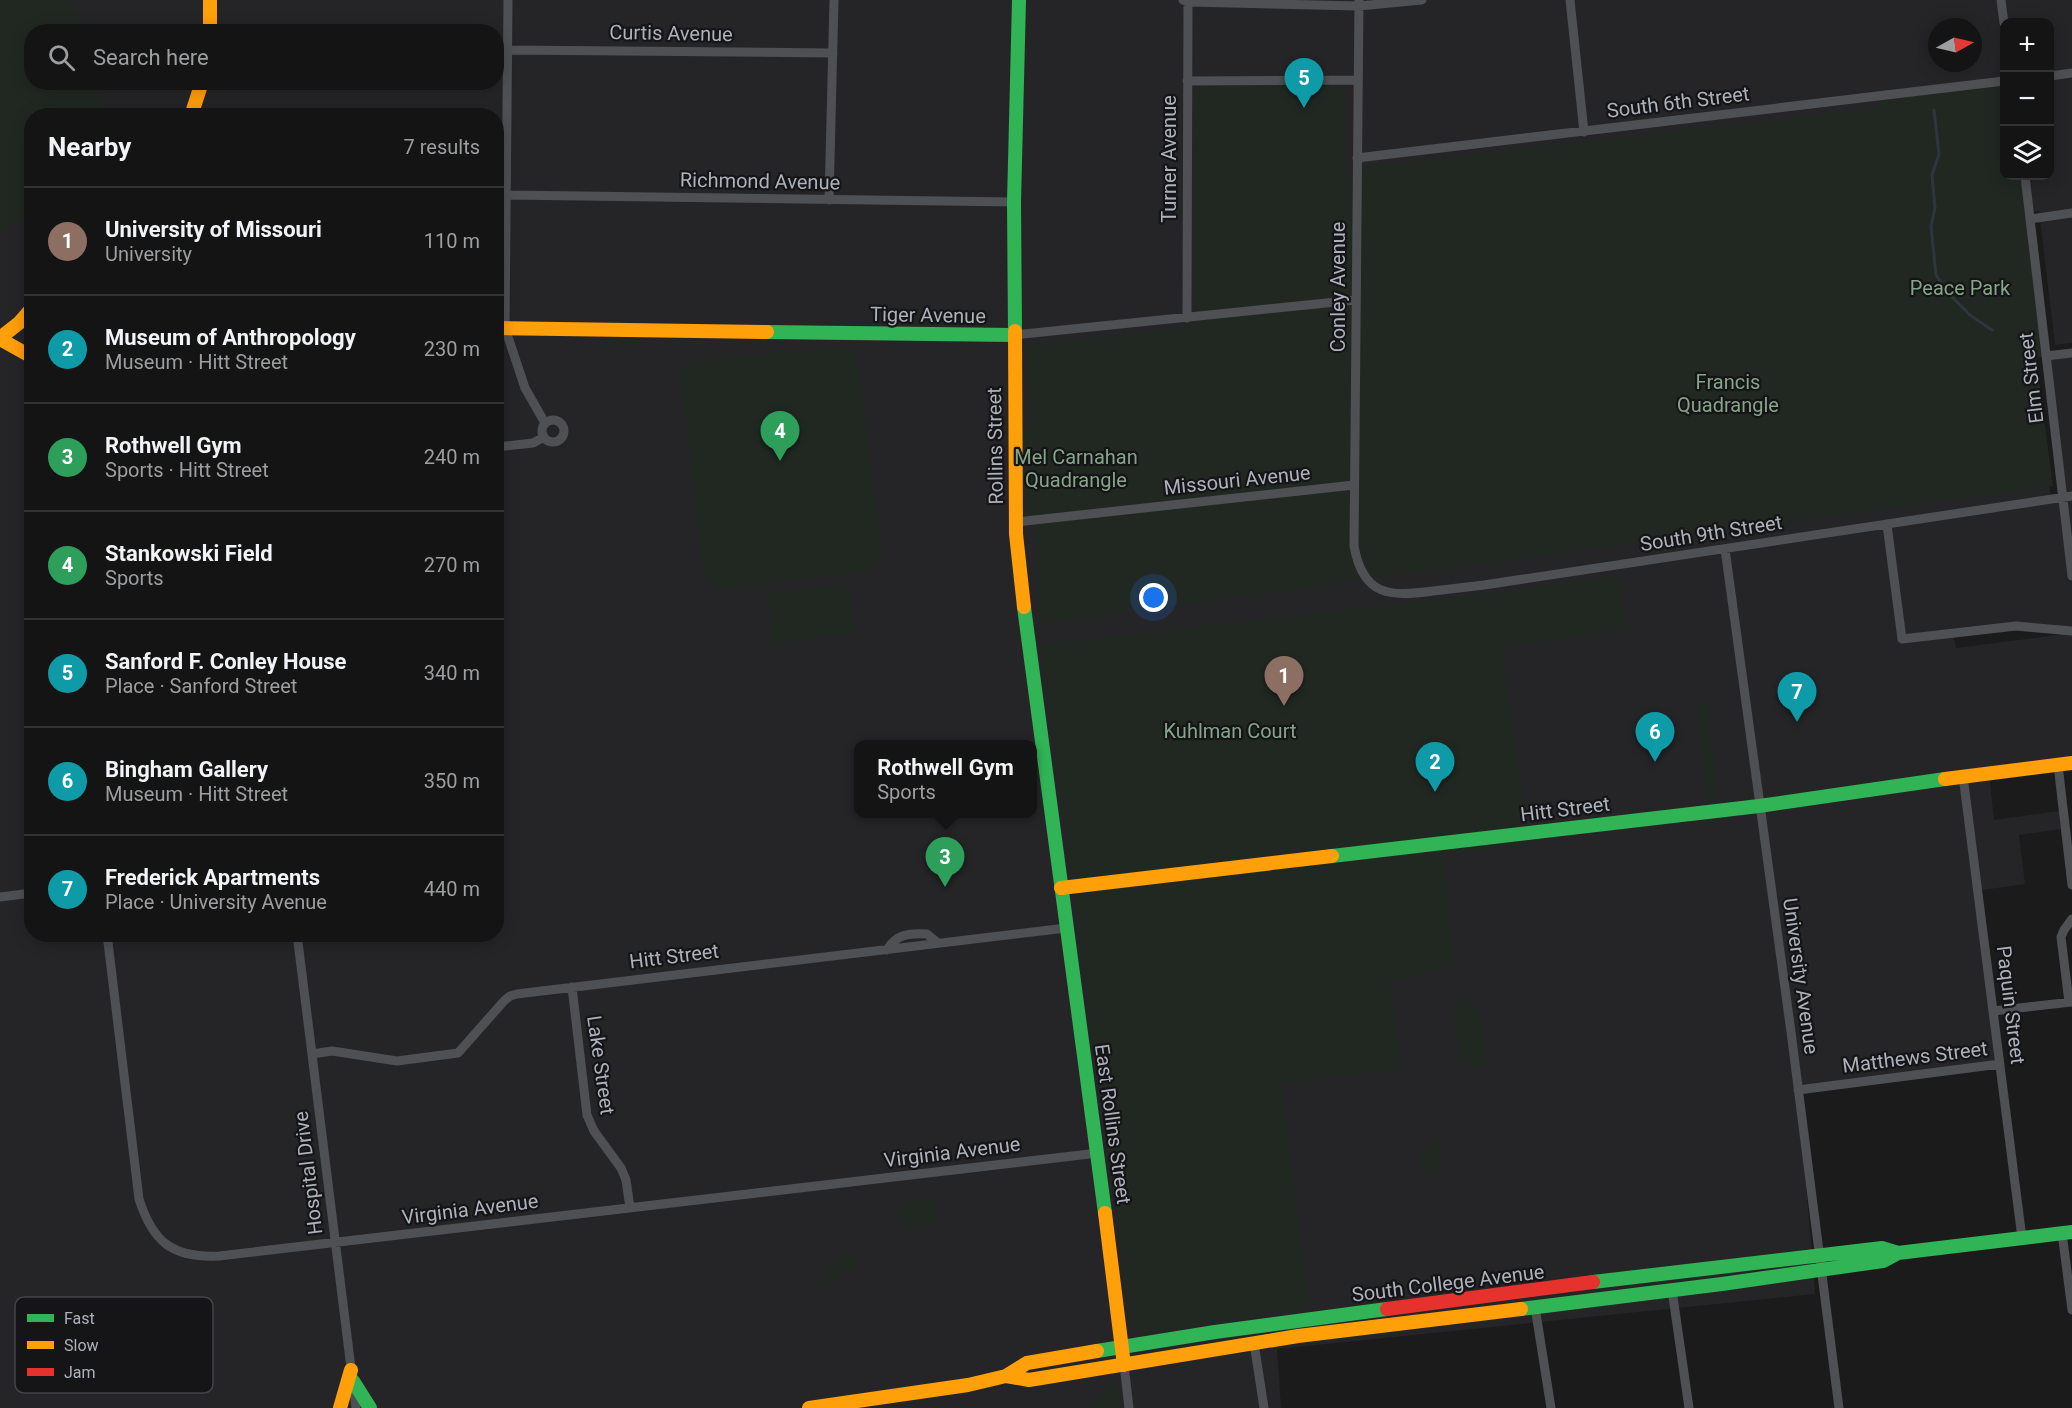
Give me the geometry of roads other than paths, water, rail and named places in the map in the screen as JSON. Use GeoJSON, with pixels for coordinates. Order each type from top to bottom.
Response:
{"type":"FeatureCollection","features":[{"type":"Feature","properties":{"kind":"street"},"geometry":{"type":"LineString","coordinates":[[210,0],[210,24]]}},
{"type":"Feature","properties":{"kind":"street"},"geometry":{"type":"LineString","coordinates":[[504,248],[508,0]]}},
{"type":"Feature","properties":{"kind":"street"},"geometry":{"type":"LineString","coordinates":[[829,200],[834,0]]}},
{"type":"Feature","properties":{"kind":"street","name":"Rollins Street"},"geometry":{"type":"LineString","coordinates":[[1019,0],[1014,202],[1016,522],[1028,645],[1061,888]]}},
{"type":"Feature","properties":{"kind":"street"},"geometry":{"type":"LineString","coordinates":[[1186,1],[1359,3],[1422,0]]}},
{"type":"Feature","properties":{"kind":"street"},"geometry":{"type":"LineString","coordinates":[[1570,0],[1584,132]]}},
{"type":"Feature","properties":{"kind":"street"},"geometry":{"type":"LineString","coordinates":[[2001,0],[2003,18]]}},
{"type":"Feature","properties":{"kind":"street","name":"Turner Avenue"},"geometry":{"type":"LineString","coordinates":[[1186,1],[1187,318]]}},
{"type":"Feature","properties":{"kind":"street","name":"Conley Avenue"},"geometry":{"type":"LineString","coordinates":[[1359,3],[1354,546],[1362,573]]}},
{"type":"Feature","properties":{"kind":"street","name":"Curtis Avenue"},"geometry":{"type":"LineString","coordinates":[[508,50],[833,53]]}},
{"type":"Feature","properties":{"kind":"street"},"geometry":{"type":"LineString","coordinates":[[2054,76],[2072,74]]}},
{"type":"Feature","properties":{"kind":"street"},"geometry":{"type":"LineString","coordinates":[[1187,81],[1357,80]]}},
{"type":"Feature","properties":{"kind":"street","name":"South 6th Street"},"geometry":{"type":"LineString","coordinates":[[1357,158],[2000,81]]}},
{"type":"Feature","properties":{"kind":"street"},"geometry":{"type":"LineString","coordinates":[[194,108],[199,90]]}},
{"type":"Feature","properties":{"kind":"street","name":"Elm Street"},"geometry":{"type":"LineString","coordinates":[[2025,180],[2046,356],[2067,497],[2072,576]]}},
{"type":"Feature","properties":{"kind":"street","name":"Richmond Avenue"},"geometry":{"type":"LineString","coordinates":[[506,195],[1014,202]]}},
{"type":"Feature","properties":{"kind":"street"},"geometry":{"type":"LineString","coordinates":[[2030,219],[2072,213]]}},
{"type":"Feature","properties":{"kind":"street","name":"Tiger Avenue"},"geometry":{"type":"LineString","coordinates":[[504,328],[1014,335],[1356,300]]}},
{"type":"Feature","properties":{"kind":"street"},"geometry":{"type":"LineString","coordinates":[[24,317],[0,339],[24,352]]}},
{"type":"Feature","properties":{"kind":"street"},"geometry":{"type":"LineString","coordinates":[[504,336],[525,388],[545,423]]}},
{"type":"Feature","properties":{"kind":"street"},"geometry":{"type":"LineString","coordinates":[[2046,356],[2072,353]]}},
{"type":"Feature","properties":{"kind":"street"},"geometry":{"type":"LineString","coordinates":[[550,420],[562,425],[564,432],[555,442],[544,437],[542,431],[545,423],[550,420]]}},
{"type":"Feature","properties":{"kind":"street"},"geometry":{"type":"LineString","coordinates":[[504,446],[532,443],[544,437]]}},
{"type":"Feature","properties":{"kind":"street","name":"Missouri Avenue"},"geometry":{"type":"LineString","coordinates":[[1016,522],[1354,484]]}},
{"type":"Feature","properties":{"kind":"street","name":"South 9th Street"},"geometry":{"type":"LineString","coordinates":[[1362,573],[1374,586],[1389,594],[1403,595],[2067,497]]}},
{"type":"Feature","properties":{"kind":"street"},"geometry":{"type":"LineString","coordinates":[[1887,525],[1902,639],[2016,626],[2072,631]]}},
{"type":"Feature","properties":{"kind":"street","name":"University Avenue"},"geometry":{"type":"LineString","coordinates":[[1725,549],[1839,1408]]}},
{"type":"Feature","properties":{"kind":"street"},"geometry":{"type":"LineString","coordinates":[[2065,764],[2072,885]]}},
{"type":"Feature","properties":{"kind":"street","name":"Hitt Street"},"geometry":{"type":"LineString","coordinates":[[1061,888],[1759,806],[1963,776],[2065,764]]}},
{"type":"Feature","properties":{"kind":"street","name":"Paquin Street"},"geometry":{"type":"LineString","coordinates":[[1963,776],[2022,1238]]}},
{"type":"Feature","properties":{"kind":"street","name":"East Rollins Street"},"geometry":{"type":"LineString","coordinates":[[1061,888],[1098,1153],[1124,1365]]}},
{"type":"Feature","properties":{"kind":"street"},"geometry":{"type":"LineString","coordinates":[[0,897],[24,894]]}},
{"type":"Feature","properties":{"kind":"street"},"geometry":{"type":"LineString","coordinates":[[1993,1011],[2070,1002],[2061,937],[2072,919]]}},
{"type":"Feature","properties":{"kind":"street","name":"Hitt Street"},"geometry":{"type":"LineString","coordinates":[[312,1054],[332,1051],[397,1061],[458,1053],[510,996],[1066,928]]}},
{"type":"Feature","properties":{"kind":"street","name":"Virginia Avenue"},"geometry":{"type":"LineString","coordinates":[[108,942],[139,1199],[146,1220],[157,1236],[185,1254],[202,1256],[335,1243],[1098,1153]]}},
{"type":"Feature","properties":{"kind":"street","name":"Hospital Drive"},"geometry":{"type":"LineString","coordinates":[[298,942],[356,1408]]}},
{"type":"Feature","properties":{"kind":"street","name":"Lake Street"},"geometry":{"type":"LineString","coordinates":[[572,987],[587,1115],[594,1131],[621,1168],[626,1179],[630,1208]]}},
{"type":"Feature","properties":{"kind":"street","name":"Matthews Street"},"geometry":{"type":"LineString","coordinates":[[1798,1090],[2000,1064]]}},
{"type":"Feature","properties":{"kind":"street"},"geometry":{"type":"LineString","coordinates":[[2067,1233],[2072,1310]]}},
{"type":"Feature","properties":{"kind":"street","name":"South College Avenue"},"geometry":{"type":"LineString","coordinates":[[1006,1376],[1029,1380],[1254,1343],[1821,1270],[1883,1261],[1898,1253],[2067,1233]]}},
{"type":"Feature","properties":{"kind":"street","name":"South College Avenue"},"geometry":{"type":"LineString","coordinates":[[809,1408],[968,1385],[1006,1376],[1027,1363],[1215,1332],[1819,1254],[1882,1248],[1898,1253]]}},
{"type":"Feature","properties":{"kind":"street"},"geometry":{"type":"LineString","coordinates":[[1672,1290],[1689,1408]]}},
{"type":"Feature","properties":{"kind":"street"},"geometry":{"type":"LineString","coordinates":[[1535,1307],[1551,1408]]}},
{"type":"Feature","properties":{"kind":"street"},"geometry":{"type":"LineString","coordinates":[[1254,1343],[1264,1408]]}},
{"type":"Feature","properties":{"kind":"street"},"geometry":{"type":"LineString","coordinates":[[1124,1365],[1129,1408]]}},
{"type":"Feature","properties":{"kind":"street"},"geometry":{"type":"LineString","coordinates":[[340,1408],[352,1375]]}},
{"type":"Feature","properties":{"kind":"street"},"geometry":{"type":"LineString","coordinates":[[352,1375],[370,1408]]}},
{"type":"Feature","properties":{"kind":"waterway"},"geometry":{"type":"LineString","coordinates":[[1934,110],[1939,154],[1932,175],[1935,208],[1931,226],[1936,275],[1951,296],[1970,315],[1992,330]]}},
{"type":"Feature","properties":{"kind":"place","name":"Sanford F. Conley House"},"geometry":{"type":"Point","coordinates":[1304,108]}},
{"type":"Feature","properties":{"kind":"place","name":"Stankowski Field"},"geometry":{"type":"Point","coordinates":[780,461]}},
{"type":"Feature","properties":{"kind":"place","name":"University of Missouri"},"geometry":{"type":"Point","coordinates":[1284,706]}},
{"type":"Feature","properties":{"kind":"place","name":"Frederick Apartments"},"geometry":{"type":"Point","coordinates":[1797,722]}},
{"type":"Feature","properties":{"kind":"place","name":"Bingham Gallery"},"geometry":{"type":"Point","coordinates":[1655,762]}},
{"type":"Feature","properties":{"kind":"place","name":"Museum of Anthropology"},"geometry":{"type":"Point","coordinates":[1435,792]}},
{"type":"Feature","properties":{"kind":"place","name":"Rothwell Gym"},"geometry":{"type":"Point","coordinates":[945,887]}},
{"type":"Feature","properties":{"kind":"park label","name":"Peace Park"},"geometry":{"type":"Point","coordinates":[1960,288]}},
{"type":"Feature","properties":{"kind":"park label","name":"Francis Quadrangle"},"geometry":{"type":"Point","coordinates":[1728,394]}},
{"type":"Feature","properties":{"kind":"park label","name":"Mel Carnahan Quadrangle"},"geometry":{"type":"Point","coordinates":[1076,468]}},
{"type":"Feature","properties":{"kind":"park label","name":"Kuhlman Court"},"geometry":{"type":"Point","coordinates":[1230,731]}}]}
